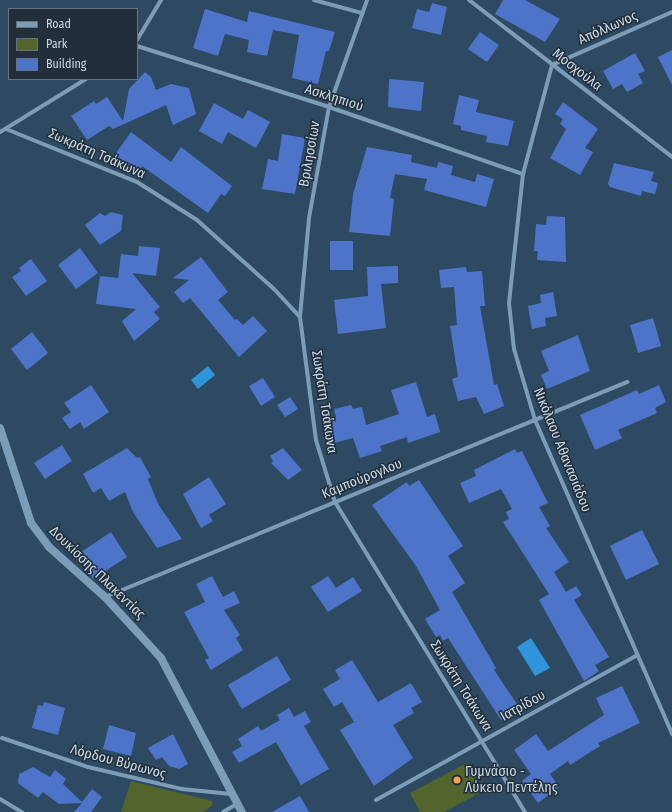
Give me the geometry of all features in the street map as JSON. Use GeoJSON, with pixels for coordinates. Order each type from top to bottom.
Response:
{"type":"FeatureCollection","features":[{"type":"Feature","properties":{"kind":"main road","name":"Δουκίσσης Πλακεντίας"},"geometry":{"type":"LineString","coordinates":[[0,428],[31,523],[58,557],[105,597],[160,658],[231,794],[242,812]]}},
{"type":"Feature","properties":{"kind":"street"},"geometry":{"type":"LineString","coordinates":[[138,38],[162,0]]}},
{"type":"Feature","properties":{"kind":"street"},"geometry":{"type":"LineString","coordinates":[[314,0],[362,13]]}},
{"type":"Feature","properties":{"kind":"street","name":"Βριλησσίων"},"geometry":{"type":"LineString","coordinates":[[300,317],[309,218],[329,107],[367,0]]}},
{"type":"Feature","properties":{"kind":"street","name":"Μοσχούλα"},"geometry":{"type":"LineString","coordinates":[[469,0],[672,157]]}},
{"type":"Feature","properties":{"kind":"street","name":"Απόλλωνος"},"geometry":{"type":"LineString","coordinates":[[552,65],[672,12]]}},
{"type":"Feature","properties":{"kind":"street","name":"Ασκληπιού"},"geometry":{"type":"LineString","coordinates":[[138,46],[329,107],[523,174]]}},
{"type":"Feature","properties":{"kind":"street","name":"Νικόλαου Αθανασιάδου"},"geometry":{"type":"LineString","coordinates":[[552,65],[523,174],[509,303],[514,349],[535,420],[672,734]]}},
{"type":"Feature","properties":{"kind":"street"},"geometry":{"type":"LineString","coordinates":[[0,132],[84,80]]}},
{"type":"Feature","properties":{"kind":"street","name":"Σωκράτη Τσάκωνα"},"geometry":{"type":"LineString","coordinates":[[6,129],[76,155],[150,191],[197,220],[274,289],[300,317],[316,440],[335,502],[526,812]]}},
{"type":"Feature","properties":{"kind":"street","name":"Καμπούρογλου"},"geometry":{"type":"LineString","coordinates":[[105,597],[627,382]]}},
{"type":"Feature","properties":{"kind":"street","name":"Ιατρίδου"},"geometry":{"type":"LineString","coordinates":[[376,800],[638,655]]}},
{"type":"Feature","properties":{"kind":"street","name":"Λόρδου Βύρωνος"},"geometry":{"type":"LineString","coordinates":[[2,738],[88,767],[182,789],[231,794]]}},
{"type":"Feature","properties":{"kind":"street"},"geometry":{"type":"LineString","coordinates":[[0,799],[22,812]]}},
{"type":"Feature","properties":{"kind":"street"},"geometry":{"type":"LineString","coordinates":[[223,812],[237,804]]}},
{"type":"Feature","properties":{"kind":"green space"},"geometry":{"type":"Polygon","coordinates":[[[467,763],[483,791],[444,812],[420,812],[410,793],[467,763]]]}},
{"type":"Feature","properties":{"kind":"green space"},"geometry":{"type":"Polygon","coordinates":[[[131,781],[212,801],[213,805],[203,812],[121,812],[131,781]]]}},
{"type":"Feature","properties":{"kind":"water"},"geometry":{"type":"Polygon","coordinates":[[[208,366],[215,375],[198,389],[191,380],[208,366]]]}},
{"type":"Feature","properties":{"kind":"water"},"geometry":{"type":"Polygon","coordinates":[[[531,638],[550,668],[535,676],[517,647],[531,638]]]}},
{"type":"Feature","properties":{"kind":"building"},"geometry":{"type":"Polygon","coordinates":[[[503,0],[525,0],[560,19],[545,42],[495,14],[503,0]]]}},
{"type":"Feature","properties":{"kind":"building"},"geometry":{"type":"Polygon","coordinates":[[[432,3],[447,7],[441,35],[412,28],[417,9],[429,12],[432,3]]]}},
{"type":"Feature","properties":{"kind":"building"},"geometry":{"type":"Polygon","coordinates":[[[205,9],[247,22],[249,11],[335,32],[329,51],[326,51],[318,84],[292,78],[299,35],[273,30],[267,56],[247,52],[249,40],[225,34],[218,56],[193,48],[205,9]]]}},
{"type":"Feature","properties":{"kind":"building"},"geometry":{"type":"Polygon","coordinates":[[[480,32],[499,45],[487,62],[468,49],[480,32]]]}},
{"type":"Feature","properties":{"kind":"building"},"geometry":{"type":"Polygon","coordinates":[[[672,50],[672,85],[658,57],[672,50]]]}},
{"type":"Feature","properties":{"kind":"building"},"geometry":{"type":"Polygon","coordinates":[[[635,53],[645,71],[638,74],[643,83],[627,92],[622,84],[613,89],[603,71],[635,53]]]}},
{"type":"Feature","properties":{"kind":"building"},"geometry":{"type":"Polygon","coordinates":[[[145,72],[151,77],[156,90],[171,84],[189,88],[196,114],[173,125],[166,105],[113,129],[109,126],[87,140],[71,116],[94,101],[96,104],[107,97],[123,121],[129,89],[145,72]]]}},
{"type":"Feature","properties":{"kind":"building"},"geometry":{"type":"Polygon","coordinates":[[[389,79],[424,82],[421,111],[388,107],[389,79]]]}},
{"type":"Feature","properties":{"kind":"building"},"geometry":{"type":"Polygon","coordinates":[[[459,95],[479,100],[476,112],[514,121],[508,146],[486,142],[487,136],[461,130],[461,126],[453,124],[459,95]]]}},
{"type":"Feature","properties":{"kind":"building"},"geometry":{"type":"Polygon","coordinates":[[[563,102],[598,129],[585,148],[593,152],[580,175],[550,158],[566,129],[560,124],[563,119],[555,114],[563,102]]]}},
{"type":"Feature","properties":{"kind":"building"},"geometry":{"type":"Polygon","coordinates":[[[214,103],[243,119],[248,110],[270,122],[256,148],[228,132],[222,144],[199,131],[214,103]]]}},
{"type":"Feature","properties":{"kind":"building"},"geometry":{"type":"Polygon","coordinates":[[[131,132],[171,162],[181,147],[232,186],[225,196],[221,194],[208,213],[142,166],[137,173],[114,156],[131,132]]]}},
{"type":"Feature","properties":{"kind":"building"},"geometry":{"type":"Polygon","coordinates":[[[282,134],[305,138],[295,194],[262,189],[268,159],[278,161],[282,134]]]}},
{"type":"Feature","properties":{"kind":"building"},"geometry":{"type":"Polygon","coordinates":[[[367,147],[412,155],[411,162],[437,168],[438,162],[453,166],[451,175],[475,182],[477,174],[494,179],[486,207],[424,190],[427,179],[395,174],[390,198],[394,199],[390,236],[349,232],[353,194],[367,147]]]}},
{"type":"Feature","properties":{"kind":"building"},"geometry":{"type":"Polygon","coordinates":[[[614,163],[654,172],[651,181],[658,183],[655,194],[642,191],[641,196],[610,187],[608,184],[614,163]]]}},
{"type":"Feature","properties":{"kind":"building"},"geometry":{"type":"Polygon","coordinates":[[[111,212],[123,215],[121,231],[100,245],[85,225],[100,213],[105,216],[111,212]]]}},
{"type":"Feature","properties":{"kind":"building"},"geometry":{"type":"Polygon","coordinates":[[[547,216],[565,217],[566,262],[537,260],[538,251],[534,251],[536,224],[546,225],[547,216]]]}},
{"type":"Feature","properties":{"kind":"building"},"geometry":{"type":"Polygon","coordinates":[[[330,241],[353,241],[353,270],[330,270],[330,241]]]}},
{"type":"Feature","properties":{"kind":"building"},"geometry":{"type":"Polygon","coordinates":[[[139,246],[160,248],[156,276],[132,273],[160,307],[154,312],[160,319],[134,341],[122,321],[136,309],[96,304],[100,276],[118,278],[121,254],[138,256],[139,246]]]}},
{"type":"Feature","properties":{"kind":"building"},"geometry":{"type":"Polygon","coordinates":[[[80,248],[98,273],[76,289],[58,265],[80,248]]]}},
{"type":"Feature","properties":{"kind":"building"},"geometry":{"type":"Polygon","coordinates":[[[201,257],[228,292],[218,300],[235,320],[237,319],[243,325],[253,316],[267,331],[239,357],[190,298],[183,303],[174,292],[189,280],[173,278],[201,257]]]}},
{"type":"Feature","properties":{"kind":"building"},"geometry":{"type":"Polygon","coordinates":[[[31,259],[47,281],[26,296],[12,277],[21,271],[19,268],[31,259]]]}},
{"type":"Feature","properties":{"kind":"building"},"geometry":{"type":"Polygon","coordinates":[[[398,266],[398,283],[381,284],[386,328],[338,334],[334,300],[368,296],[367,267],[398,266]]]}},
{"type":"Feature","properties":{"kind":"building"},"geometry":{"type":"Polygon","coordinates":[[[466,267],[467,272],[482,271],[485,306],[480,306],[494,385],[497,384],[504,406],[484,414],[476,397],[458,401],[452,379],[458,377],[450,326],[457,325],[454,287],[441,288],[439,270],[466,267]]]}},
{"type":"Feature","properties":{"kind":"building"},"geometry":{"type":"Polygon","coordinates":[[[553,292],[557,316],[545,318],[546,326],[532,329],[528,306],[541,303],[540,295],[553,292]]]}},
{"type":"Feature","properties":{"kind":"building"},"geometry":{"type":"Polygon","coordinates":[[[653,318],[661,346],[638,353],[630,325],[653,318]]]}},
{"type":"Feature","properties":{"kind":"building"},"geometry":{"type":"Polygon","coordinates":[[[32,332],[48,353],[27,370],[11,349],[32,332]]]}},
{"type":"Feature","properties":{"kind":"building"},"geometry":{"type":"Polygon","coordinates":[[[578,335],[590,371],[547,389],[541,375],[549,371],[541,351],[578,335]]]}},
{"type":"Feature","properties":{"kind":"building"},"geometry":{"type":"Polygon","coordinates":[[[263,378],[275,397],[261,406],[249,386],[263,378]]]}},
{"type":"Feature","properties":{"kind":"building"},"geometry":{"type":"Polygon","coordinates":[[[416,382],[427,417],[435,414],[440,432],[408,443],[407,437],[380,446],[382,451],[360,458],[353,438],[334,443],[328,419],[336,417],[334,409],[351,405],[353,409],[362,407],[366,425],[399,414],[391,390],[416,382]]]}},
{"type":"Feature","properties":{"kind":"building"},"geometry":{"type":"Polygon","coordinates":[[[91,385],[109,412],[84,429],[80,422],[70,429],[62,418],[71,412],[64,403],[91,385]]]}},
{"type":"Feature","properties":{"kind":"building"},"geometry":{"type":"Polygon","coordinates":[[[659,385],[666,402],[655,408],[657,413],[618,430],[622,438],[595,450],[580,415],[637,390],[639,394],[659,385]]]}},
{"type":"Feature","properties":{"kind":"building"},"geometry":{"type":"Polygon","coordinates":[[[290,397],[298,409],[285,417],[277,405],[290,397]]]}},
{"type":"Feature","properties":{"kind":"building"},"geometry":{"type":"Polygon","coordinates":[[[62,445],[72,461],[45,479],[34,463],[62,445]]]}},
{"type":"Feature","properties":{"kind":"building"},"geometry":{"type":"Polygon","coordinates":[[[127,448],[137,458],[140,457],[151,477],[148,479],[158,504],[182,539],[157,548],[133,512],[125,492],[109,501],[101,488],[93,493],[83,474],[127,448]]]}},
{"type":"Feature","properties":{"kind":"building"},"geometry":{"type":"Polygon","coordinates":[[[283,448],[302,470],[288,480],[271,463],[273,461],[270,456],[283,448]]]}},
{"type":"Feature","properties":{"kind":"building"},"geometry":{"type":"Polygon","coordinates":[[[515,449],[517,453],[522,451],[548,503],[539,507],[550,526],[546,528],[569,562],[554,572],[566,592],[576,586],[582,595],[574,600],[609,657],[595,665],[599,671],[584,681],[539,600],[549,594],[503,522],[509,519],[506,512],[512,509],[501,489],[469,503],[460,483],[476,476],[474,470],[515,449]]]}},
{"type":"Feature","properties":{"kind":"building"},"geometry":{"type":"Polygon","coordinates":[[[209,477],[226,504],[209,515],[213,521],[201,528],[183,494],[209,477]]]}},
{"type":"Feature","properties":{"kind":"building"},"geometry":{"type":"Polygon","coordinates":[[[419,480],[463,546],[448,556],[465,583],[452,592],[496,668],[494,670],[519,707],[501,720],[448,638],[443,641],[440,635],[436,637],[425,619],[440,610],[416,566],[372,505],[407,482],[409,486],[419,480]]]}},
{"type":"Feature","properties":{"kind":"building"},"geometry":{"type":"Polygon","coordinates":[[[642,530],[659,564],[626,580],[610,546],[642,530]]]}},
{"type":"Feature","properties":{"kind":"building"},"geometry":{"type":"Polygon","coordinates":[[[111,532],[127,557],[93,579],[78,554],[111,532]]]}},
{"type":"Feature","properties":{"kind":"building"},"geometry":{"type":"Polygon","coordinates":[[[212,576],[223,597],[234,591],[240,603],[224,610],[240,635],[236,638],[243,650],[211,670],[205,660],[209,658],[184,612],[205,602],[196,584],[212,576]]]}},
{"type":"Feature","properties":{"kind":"building"},"geometry":{"type":"Polygon","coordinates":[[[328,576],[336,588],[353,577],[362,591],[328,612],[311,587],[328,576]]]}},
{"type":"Feature","properties":{"kind":"building"},"geometry":{"type":"Polygon","coordinates":[[[277,656],[291,680],[242,709],[228,685],[277,656]]]}},
{"type":"Feature","properties":{"kind":"building"},"geometry":{"type":"Polygon","coordinates":[[[352,660],[378,702],[411,683],[422,702],[411,708],[414,713],[393,725],[413,758],[374,786],[340,730],[354,722],[342,702],[334,707],[323,689],[340,679],[335,670],[352,660]]]}},
{"type":"Feature","properties":{"kind":"building"},"geometry":{"type":"Polygon","coordinates":[[[622,686],[640,723],[598,743],[600,746],[570,765],[568,761],[550,774],[559,787],[538,803],[522,781],[531,774],[514,750],[536,734],[548,751],[604,715],[596,698],[622,686]]]}},
{"type":"Feature","properties":{"kind":"building"},"geometry":{"type":"Polygon","coordinates":[[[44,702],[65,708],[58,735],[32,728],[38,705],[43,706],[44,702]]]}},
{"type":"Feature","properties":{"kind":"building"},"geometry":{"type":"Polygon","coordinates":[[[289,708],[294,717],[305,711],[311,722],[304,726],[329,769],[301,785],[276,742],[239,763],[232,752],[242,746],[238,739],[258,726],[261,731],[280,720],[277,715],[289,708]]]}},
{"type":"Feature","properties":{"kind":"building"},"geometry":{"type":"Polygon","coordinates":[[[109,725],[136,733],[131,756],[103,749],[109,725]]]}},
{"type":"Feature","properties":{"kind":"building"},"geometry":{"type":"Polygon","coordinates":[[[173,734],[188,764],[179,769],[169,766],[162,757],[156,760],[148,748],[173,734]]]}},
{"type":"Feature","properties":{"kind":"building"},"geometry":{"type":"Polygon","coordinates":[[[33,767],[50,777],[55,770],[66,779],[63,784],[82,802],[92,789],[102,797],[91,812],[74,812],[82,803],[59,804],[43,792],[38,798],[18,783],[19,774],[33,767]]]}},
{"type":"Feature","properties":{"kind":"building"},"geometry":{"type":"Polygon","coordinates":[[[300,796],[309,812],[272,812],[300,796]]]}},
{"type":"Feature","properties":{"kind":"place","name":"Γυμνάσιο - Λύκειο Πεντέλης"},"geometry":{"type":"Point","coordinates":[457,780]}}]}
